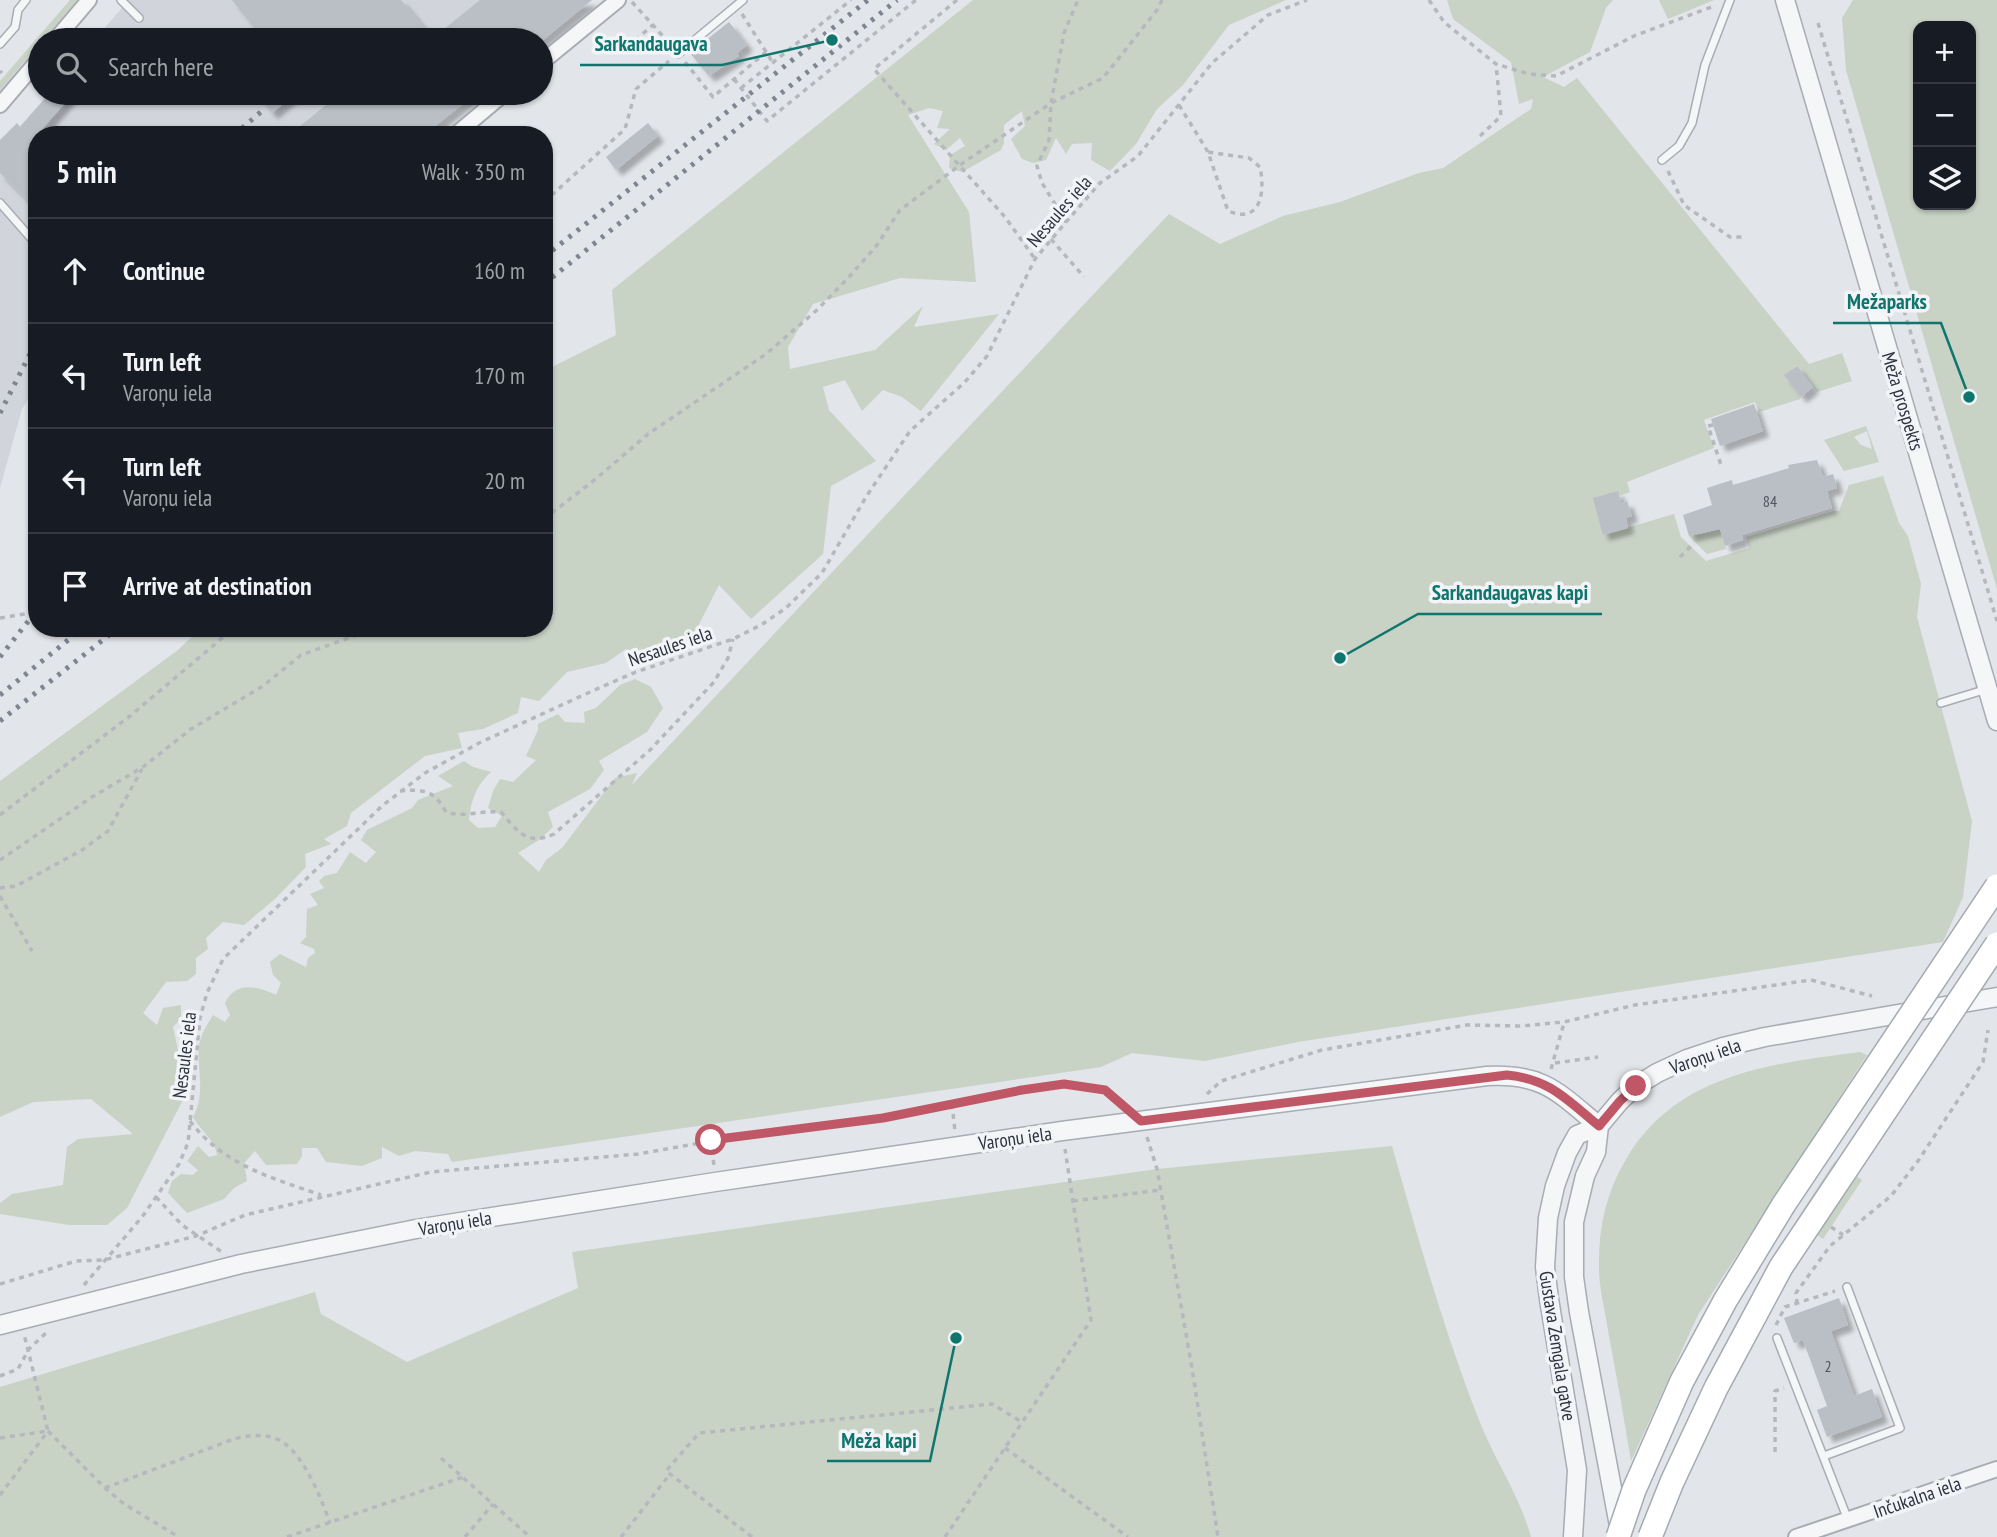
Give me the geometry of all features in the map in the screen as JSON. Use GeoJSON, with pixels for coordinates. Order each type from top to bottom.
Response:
{"type":"FeatureCollection","features":[{"type":"Feature","properties":{"kind":"main road","name":"Gustava Zemgala gatve"},"geometry":{"type":"LineString","coordinates":[[1619,1537],[1634,1490],[1682,1381],[1725,1301],[1784,1204],[1997,886]]}},
{"type":"Feature","properties":{"kind":"main road"},"geometry":{"type":"LineString","coordinates":[[1650,1537],[1672,1482],[1716,1388],[1781,1267],[1997,944]]}},
{"type":"Feature","properties":{"kind":"street"},"geometry":{"type":"LineString","coordinates":[[65,28],[89,0]]}},
{"type":"Feature","properties":{"kind":"street"},"geometry":{"type":"LineString","coordinates":[[553,53],[618,0]]}},
{"type":"Feature","properties":{"kind":"street","name":"Meža prospekts"},"geometry":{"type":"LineString","coordinates":[[1785,0],[1997,721]]}},
{"type":"Feature","properties":{"kind":"street"},"geometry":{"type":"LineString","coordinates":[[0,105],[28,72]]}},
{"type":"Feature","properties":{"kind":"street"},"geometry":{"type":"LineString","coordinates":[[466,126],[491,105]]}},
{"type":"Feature","properties":{"kind":"street","name":"Varoņu iela"},"geometry":{"type":"LineString","coordinates":[[0,1325],[241,1264],[416,1229],[1062,1131],[1487,1076],[1524,1077],[1545,1084],[1599,1126],[1636,1086],[1657,1073],[1711,1051],[1765,1037],[1997,997]]}},
{"type":"Feature","properties":{"kind":"street","name":"Gustava Zemgala gatve"},"geometry":{"type":"LineString","coordinates":[[1573,1537],[1577,1470],[1549,1299],[1545,1267],[1546,1236],[1555,1186],[1567,1153],[1577,1135],[1599,1126],[1597,1152],[1585,1176],[1576,1210],[1574,1277],[1619,1537]]}},
{"type":"Feature","properties":{"kind":"street","name":"Inčukalna iela"},"geometry":{"type":"LineString","coordinates":[[1796,1537],[1997,1469]]}},
{"type":"Feature","properties":{"kind":"lane"},"geometry":{"type":"LineString","coordinates":[[0,44],[15,27],[18,10],[26,0]]}},
{"type":"Feature","properties":{"kind":"lane"},"geometry":{"type":"LineString","coordinates":[[121,0],[139,18]]}},
{"type":"Feature","properties":{"kind":"lane"},"geometry":{"type":"LineString","coordinates":[[1662,160],[1679,146],[1692,123],[1705,65],[1730,0]]}},
{"type":"Feature","properties":{"kind":"lane"},"geometry":{"type":"LineString","coordinates":[[678,54],[740,3]]}},
{"type":"Feature","properties":{"kind":"lane"},"geometry":{"type":"LineString","coordinates":[[0,203],[28,235]]}},
{"type":"Feature","properties":{"kind":"lane"},"geometry":{"type":"LineString","coordinates":[[1941,703],[1987,688]]}},
{"type":"Feature","properties":{"kind":"lane"},"geometry":{"type":"LineString","coordinates":[[1824,1456],[1900,1428],[1847,1287]]}},
{"type":"Feature","properties":{"kind":"lane"},"geometry":{"type":"LineString","coordinates":[[1777,1338],[1849,1521]]}},
{"type":"Feature","properties":{"kind":"path"},"geometry":{"type":"LineString","coordinates":[[741,88],[851,0]]}},
{"type":"Feature","properties":{"kind":"path"},"geometry":{"type":"LineString","coordinates":[[734,79],[767,121],[916,0]]}},
{"type":"Feature","properties":{"kind":"path"},"geometry":{"type":"LineString","coordinates":[[957,0],[874,69],[1005,217],[1035,259]]}},
{"type":"Feature","properties":{"kind":"path"},"geometry":{"type":"LineString","coordinates":[[1066,222],[1042,183],[1037,166],[1049,140],[1051,103],[1064,33],[1078,0]]}},
{"type":"Feature","properties":{"kind":"path"},"geometry":{"type":"LineString","coordinates":[[553,512],[648,434],[685,407],[724,385],[777,345],[850,276],[877,245],[900,210],[1051,103],[1103,78],[1162,0]]}},
{"type":"Feature","properties":{"kind":"path","name":"Nesaules iela"},"geometry":{"type":"LineString","coordinates":[[75,1305],[84,1285],[156,1197],[179,1164],[188,1143],[200,1018],[207,993],[223,959],[400,791],[425,773],[479,743],[636,672],[733,639],[786,608],[822,573],[866,497],[910,430],[965,382],[987,356],[1035,259],[1066,222],[1100,183],[1138,156],[1212,63],[1268,15],[1307,0]]}},
{"type":"Feature","properties":{"kind":"path"},"geometry":{"type":"LineString","coordinates":[[1429,0],[1444,22],[1496,64],[1529,74],[1556,76],[1634,36],[1717,5]]}},
{"type":"Feature","properties":{"kind":"path"},"geometry":{"type":"LineString","coordinates":[[740,3],[773,62]]}},
{"type":"Feature","properties":{"kind":"path"},"geometry":{"type":"LineString","coordinates":[[1818,23],[1997,621]]}},
{"type":"Feature","properties":{"kind":"path"},"geometry":{"type":"LineString","coordinates":[[620,53],[653,25]]}},
{"type":"Feature","properties":{"kind":"path"},"geometry":{"type":"LineString","coordinates":[[553,193],[625,130],[635,89],[678,54]]}},
{"type":"Feature","properties":{"kind":"path"},"geometry":{"type":"LineString","coordinates":[[1480,136],[1501,116],[1496,64]]}},
{"type":"Feature","properties":{"kind":"path"},"geometry":{"type":"LineString","coordinates":[[1179,105],[1208,152],[1228,211],[1239,215],[1250,213],[1259,203],[1264,184],[1260,167],[1249,158],[1208,152]]}},
{"type":"Feature","properties":{"kind":"path"},"geometry":{"type":"LineString","coordinates":[[1662,160],[1685,205],[1730,237],[1743,236]]}},
{"type":"Feature","properties":{"kind":"path"},"geometry":{"type":"LineString","coordinates":[[1051,240],[1084,277]]}},
{"type":"Feature","properties":{"kind":"path"},"geometry":{"type":"LineString","coordinates":[[1713,425],[1708,426],[1722,468]]}},
{"type":"Feature","properties":{"kind":"path"},"geometry":{"type":"LineString","coordinates":[[1680,557],[1692,545]]}},
{"type":"Feature","properties":{"kind":"path"},"geometry":{"type":"LineString","coordinates":[[0,618],[28,613]]}},
{"type":"Feature","properties":{"kind":"path"},"geometry":{"type":"LineString","coordinates":[[0,815],[130,716],[223,637]]}},
{"type":"Feature","properties":{"kind":"path"},"geometry":{"type":"LineString","coordinates":[[0,860],[92,797],[143,767],[191,729],[263,686],[301,655],[352,637]]}},
{"type":"Feature","properties":{"kind":"path"},"geometry":{"type":"LineString","coordinates":[[400,791],[422,790],[439,799],[446,812],[456,816],[485,810],[501,812],[529,839],[542,839],[554,834],[650,750],[714,682],[727,658],[733,639]]}},
{"type":"Feature","properties":{"kind":"path"},"geometry":{"type":"LineString","coordinates":[[0,888],[16,886],[82,850],[108,831],[143,767]]}},
{"type":"Feature","properties":{"kind":"path"},"geometry":{"type":"LineString","coordinates":[[0,896],[32,951]]}},
{"type":"Feature","properties":{"kind":"path"},"geometry":{"type":"LineString","coordinates":[[1200,1112],[1206,1094],[1221,1081],[1322,1050],[1467,1025],[1521,1026],[1564,1022],[1634,1005],[1811,980],[1872,996]]}},
{"type":"Feature","properties":{"kind":"path"},"geometry":{"type":"LineString","coordinates":[[1545,1084],[1554,1063],[1564,1022]]}},
{"type":"Feature","properties":{"kind":"path"},"geometry":{"type":"LineString","coordinates":[[1797,1304],[1796,1293],[1830,1246],[1891,1196],[1918,1161],[1983,1062],[1988,1030]]}},
{"type":"Feature","properties":{"kind":"path"},"geometry":{"type":"LineString","coordinates":[[1554,1063],[1598,1057]]}},
{"type":"Feature","properties":{"kind":"path"},"geometry":{"type":"LineString","coordinates":[[0,1284],[76,1261],[104,1260],[196,1236],[245,1215],[431,1172],[638,1154],[711,1140],[883,1118],[1064,1084],[1105,1090],[1141,1121],[1157,1169],[1218,1537]]}},
{"type":"Feature","properties":{"kind":"path"},"geometry":{"type":"LineString","coordinates":[[952,1104],[957,1147]]}},
{"type":"Feature","properties":{"kind":"path"},"geometry":{"type":"LineString","coordinates":[[190,1121],[204,1140],[230,1158],[275,1179],[323,1196]]}},
{"type":"Feature","properties":{"kind":"path"},"geometry":{"type":"LineString","coordinates":[[945,1537],[1091,1320],[1062,1131]]}},
{"type":"Feature","properties":{"kind":"path"},"geometry":{"type":"LineString","coordinates":[[711,1140],[715,1182]]}},
{"type":"Feature","properties":{"kind":"path"},"geometry":{"type":"LineString","coordinates":[[1073,1200],[1161,1190]]}},
{"type":"Feature","properties":{"kind":"path"},"geometry":{"type":"LineString","coordinates":[[156,1197],[182,1225],[241,1264]]}},
{"type":"Feature","properties":{"kind":"path"},"geometry":{"type":"LineString","coordinates":[[1831,1227],[1843,1235]]}},
{"type":"Feature","properties":{"kind":"path"},"geometry":{"type":"LineString","coordinates":[[1777,1338],[1776,1326],[1785,1307],[1847,1287]]}},
{"type":"Feature","properties":{"kind":"path"},"geometry":{"type":"LineString","coordinates":[[20,1320],[48,1431],[105,1488],[139,1514],[179,1537]]}},
{"type":"Feature","properties":{"kind":"path"},"geometry":{"type":"LineString","coordinates":[[0,1376],[18,1369],[29,1349],[47,1332]]}},
{"type":"Feature","properties":{"kind":"path"},"geometry":{"type":"LineString","coordinates":[[1775,1452],[1775,1391],[1795,1383]]}},
{"type":"Feature","properties":{"kind":"path"},"geometry":{"type":"LineString","coordinates":[[752,1537],[666,1471],[699,1433],[992,1404],[1022,1422]]}},
{"type":"Feature","properties":{"kind":"path"},"geometry":{"type":"LineString","coordinates":[[0,1438],[48,1431]]}},
{"type":"Feature","properties":{"kind":"path"},"geometry":{"type":"LineString","coordinates":[[0,1494],[48,1431]]}},
{"type":"Feature","properties":{"kind":"path"},"geometry":{"type":"LineString","coordinates":[[105,1488],[238,1438],[271,1437],[283,1442],[309,1475],[330,1522]]}},
{"type":"Feature","properties":{"kind":"path"},"geometry":{"type":"LineString","coordinates":[[1004,1448],[1128,1537]]}},
{"type":"Feature","properties":{"kind":"path"},"geometry":{"type":"LineString","coordinates":[[441,1458],[530,1537]]}},
{"type":"Feature","properties":{"kind":"path"},"geometry":{"type":"LineString","coordinates":[[621,1537],[670,1474]]}},
{"type":"Feature","properties":{"kind":"path"},"geometry":{"type":"LineString","coordinates":[[287,1537],[463,1477]]}},
{"type":"Feature","properties":{"kind":"path"},"geometry":{"type":"LineString","coordinates":[[465,1537],[493,1504]]}},
{"type":"Feature","properties":{"kind":"shaded area"},"geometry":{"type":"Polygon","coordinates":[[[70,0],[77,0],[53,28],[46,28],[70,0]]]}},
{"type":"Feature","properties":{"kind":"shaded area"},"geometry":{"type":"Polygon","coordinates":[[[129,0],[592,0],[553,31],[553,28],[104,28],[129,0]]]}},
{"type":"Feature","properties":{"kind":"shaded area"},"geometry":{"type":"Polygon","coordinates":[[[973,0],[1286,0],[1229,25],[1183,85],[1157,109],[1136,144],[1110,171],[1091,160],[1092,143],[1072,144],[1066,154],[1056,138],[1046,160],[1033,163],[1022,159],[1011,139],[1025,126],[1022,111],[1004,125],[1004,143],[1001,150],[962,172],[949,168],[950,155],[965,146],[960,138],[946,150],[934,144],[950,129],[937,128],[943,111],[929,108],[908,115],[969,212],[976,282],[900,278],[813,304],[788,347],[790,369],[875,350],[923,306],[914,327],[999,314],[921,411],[902,397],[883,390],[862,411],[845,380],[823,387],[829,410],[876,461],[831,486],[823,554],[751,619],[719,585],[688,646],[642,660],[626,649],[606,663],[567,672],[539,701],[521,697],[518,713],[483,729],[458,733],[462,748],[425,756],[351,813],[347,826],[324,839],[331,844],[305,854],[306,867],[275,899],[244,925],[223,922],[206,938],[208,949],[196,958],[196,974],[187,981],[166,982],[143,1013],[157,1025],[163,1008],[181,1005],[181,1019],[173,1027],[187,1092],[127,1208],[107,1225],[69,1225],[0,1214],[0,1203],[12,1194],[63,1185],[67,1147],[78,1139],[133,1134],[91,1099],[33,1102],[0,1117],[0,781],[178,650],[192,637],[553,637],[553,366],[616,335],[612,290],[973,0]]]}},
{"type":"Feature","properties":{"kind":"shaded area"},"geometry":{"type":"Polygon","coordinates":[[[1447,0],[1613,0],[1606,8],[1590,52],[1543,77],[1564,87],[1577,78],[1809,364],[1842,353],[1852,381],[1817,392],[1796,366],[1785,375],[1800,399],[1759,412],[1755,402],[1704,420],[1714,448],[1627,482],[1630,492],[1619,496],[1618,491],[1603,535],[1674,514],[1681,537],[1706,561],[1749,548],[1746,537],[1839,511],[1849,485],[1883,476],[1899,523],[1908,536],[1921,584],[1917,617],[1972,821],[1963,897],[1943,942],[1298,1042],[1205,1061],[1132,1053],[1101,1067],[452,1162],[448,1154],[415,1151],[399,1156],[382,1147],[382,1158],[362,1166],[326,1162],[317,1148],[302,1148],[302,1156],[297,1164],[266,1165],[255,1151],[244,1163],[247,1181],[234,1188],[224,1199],[187,1213],[168,1193],[172,1181],[181,1174],[193,1175],[198,1170],[187,1161],[198,1146],[209,1157],[217,1155],[214,1145],[193,1117],[200,1091],[199,1046],[206,1026],[213,1015],[225,1022],[230,1015],[225,1003],[229,996],[241,988],[262,989],[276,995],[281,983],[273,975],[270,962],[280,954],[306,967],[308,958],[315,953],[314,949],[300,943],[306,937],[307,909],[318,905],[310,894],[324,888],[319,881],[324,876],[337,873],[350,852],[366,863],[376,852],[361,840],[367,830],[412,808],[418,800],[453,786],[438,776],[464,761],[473,767],[491,772],[475,793],[469,820],[478,828],[495,827],[502,816],[488,808],[493,791],[500,779],[513,782],[536,760],[526,756],[538,730],[538,724],[558,714],[565,722],[585,723],[584,712],[596,708],[620,685],[635,679],[651,687],[663,708],[647,732],[599,761],[604,770],[590,789],[548,812],[553,827],[518,853],[539,872],[546,860],[562,848],[615,778],[637,773],[632,785],[1169,214],[1220,244],[1283,216],[1340,202],[1419,173],[1443,168],[1531,109],[1533,99],[1519,104],[1511,62],[1453,19],[1447,0]]]}},
{"type":"Feature","properties":{"kind":"shaded area"},"geometry":{"type":"Polygon","coordinates":[[[1659,0],[1714,0],[1668,19],[1659,0]]]}},
{"type":"Feature","properties":{"kind":"shaded area"},"geometry":{"type":"Polygon","coordinates":[[[1853,0],[1997,0],[1997,589],[1846,70],[1842,18],[1853,0]]]}},
{"type":"Feature","properties":{"kind":"shaded area"},"geometry":{"type":"Polygon","coordinates":[[[28,49],[28,57],[0,90],[0,81],[28,49]]]}},
{"type":"Feature","properties":{"kind":"shaded area"},"geometry":{"type":"Polygon","coordinates":[[[38,105],[462,105],[435,126],[28,126],[28,399],[22,409],[0,488],[0,149],[38,105]]]}},
{"type":"Feature","properties":{"kind":"shaded area"},"geometry":{"type":"Polygon","coordinates":[[[1866,426],[1879,462],[1844,471],[1824,440],[1866,426]],[[1867,431],[1854,437],[1861,445],[1872,449],[1867,431]]]}},
{"type":"Feature","properties":{"kind":"shaded area"},"geometry":{"type":"Polygon","coordinates":[[[1720,529],[1726,549],[1707,554],[1689,536],[1699,530],[1700,534],[1720,529]]]}},
{"type":"Feature","properties":{"kind":"shaded area"},"geometry":{"type":"Polygon","coordinates":[[[1860,1052],[1867,1055],[1698,1315],[1631,1461],[1601,1293],[1599,1268],[1604,1212],[1618,1173],[1646,1132],[1670,1109],[1697,1091],[1727,1078],[1759,1069],[1860,1052]]]}},
{"type":"Feature","properties":{"kind":"shaded area"},"geometry":{"type":"Polygon","coordinates":[[[1392,1146],[1454,1353],[1485,1435],[1520,1506],[1531,1537],[0,1537],[0,1387],[315,1292],[321,1314],[407,1362],[578,1288],[572,1252],[1157,1169],[1392,1146]]]}},
{"type":"Feature","properties":{"kind":"shaded area"},"geometry":{"type":"Polygon","coordinates":[[[1835,1161],[1862,1180],[1823,1239],[1796,1221],[1835,1161]]]}},
{"type":"Feature","properties":{"kind":"building"},"geometry":{"type":"Polygon","coordinates":[[[232,0],[401,0],[425,28],[254,28],[232,0]]]}},
{"type":"Feature","properties":{"kind":"building"},"geometry":{"type":"Polygon","coordinates":[[[480,0],[592,0],[553,32],[553,28],[445,28],[480,0]]]}},
{"type":"Feature","properties":{"kind":"building"},"geometry":{"type":"Polygon","coordinates":[[[729,22],[747,45],[737,53],[739,56],[709,76],[690,53],[729,22]]]}},
{"type":"Feature","properties":{"kind":"building"},"geometry":{"type":"Polygon","coordinates":[[[39,105],[63,105],[45,126],[28,126],[28,201],[0,173],[0,140],[17,123],[20,127],[39,105]]]}},
{"type":"Feature","properties":{"kind":"building"},"geometry":{"type":"Polygon","coordinates":[[[266,105],[282,105],[272,113],[266,105]]]}},
{"type":"Feature","properties":{"kind":"building"},"geometry":{"type":"Polygon","coordinates":[[[326,105],[462,105],[435,126],[300,126],[326,105]]]}},
{"type":"Feature","properties":{"kind":"building"},"geometry":{"type":"Polygon","coordinates":[[[648,123],[658,136],[616,170],[606,157],[648,123]]]}},
{"type":"Feature","properties":{"kind":"building"},"geometry":{"type":"Polygon","coordinates":[[[1797,366],[1813,387],[1801,397],[1784,375],[1797,366]]]}},
{"type":"Feature","properties":{"kind":"building"},"geometry":{"type":"Polygon","coordinates":[[[1754,404],[1763,431],[1720,446],[1711,419],[1754,404]]]}},
{"type":"Feature","properties":{"kind":"building"},"geometry":{"type":"Polygon","coordinates":[[[1817,460],[1823,477],[1833,474],[1837,488],[1827,491],[1832,508],[1742,535],[1743,540],[1725,546],[1720,529],[1689,536],[1683,515],[1712,505],[1707,488],[1732,480],[1733,485],[1789,468],[1788,465],[1817,460]]]}},
{"type":"Feature","properties":{"kind":"building"},"geometry":{"type":"Polygon","coordinates":[[[1618,491],[1621,503],[1627,501],[1632,516],[1626,518],[1628,528],[1603,535],[1593,498],[1618,491]]]}},
{"type":"Feature","properties":{"kind":"building"},"geometry":{"type":"Polygon","coordinates":[[[1839,1298],[1848,1325],[1831,1331],[1854,1396],[1872,1389],[1882,1417],[1827,1437],[1817,1410],[1827,1406],[1803,1340],[1794,1343],[1784,1318],[1839,1298]]]}},
{"type":"Feature","properties":{"kind":"railway"},"geometry":{"type":"LineString","coordinates":[[553,250],[868,0]]}},
{"type":"Feature","properties":{"kind":"railway"},"geometry":{"type":"LineString","coordinates":[[553,277],[897,0]]}},
{"type":"Feature","properties":{"kind":"railway"},"geometry":{"type":"LineString","coordinates":[[244,126],[262,111]]}},
{"type":"Feature","properties":{"kind":"railway"},"geometry":{"type":"LineString","coordinates":[[0,413],[28,358]]}},
{"type":"Feature","properties":{"kind":"railway"},"geometry":{"type":"LineString","coordinates":[[0,657],[28,621]]}},
{"type":"Feature","properties":{"kind":"railway"},"geometry":{"type":"LineString","coordinates":[[0,695],[72,637]]}},
{"type":"Feature","properties":{"kind":"railway"},"geometry":{"type":"LineString","coordinates":[[0,721],[107,637]]}},
{"type":"Feature","properties":{"kind":"place","name":"Sarkandaugava"},"geometry":{"type":"Point","coordinates":[832,40]}},
{"type":"Feature","properties":{"kind":"place","name":"Mežaparks"},"geometry":{"type":"Point","coordinates":[1969,397]}},
{"type":"Feature","properties":{"kind":"place","name":"Sarkandaugavas kapi"},"geometry":{"type":"Point","coordinates":[1340,658]}},
{"type":"Feature","properties":{"kind":"place","name":"Meža kapi"},"geometry":{"type":"Point","coordinates":[956,1338]}},
{"type":"Feature","properties":{"kind":"route"},"geometry":{"type":"LineString","coordinates":[[711,1140],[883,1118],[1064,1084],[1105,1090],[1141,1121],[1507,1075],[1539,1081],[1551,1087],[1599,1126],[1636,1086]]}}]}
